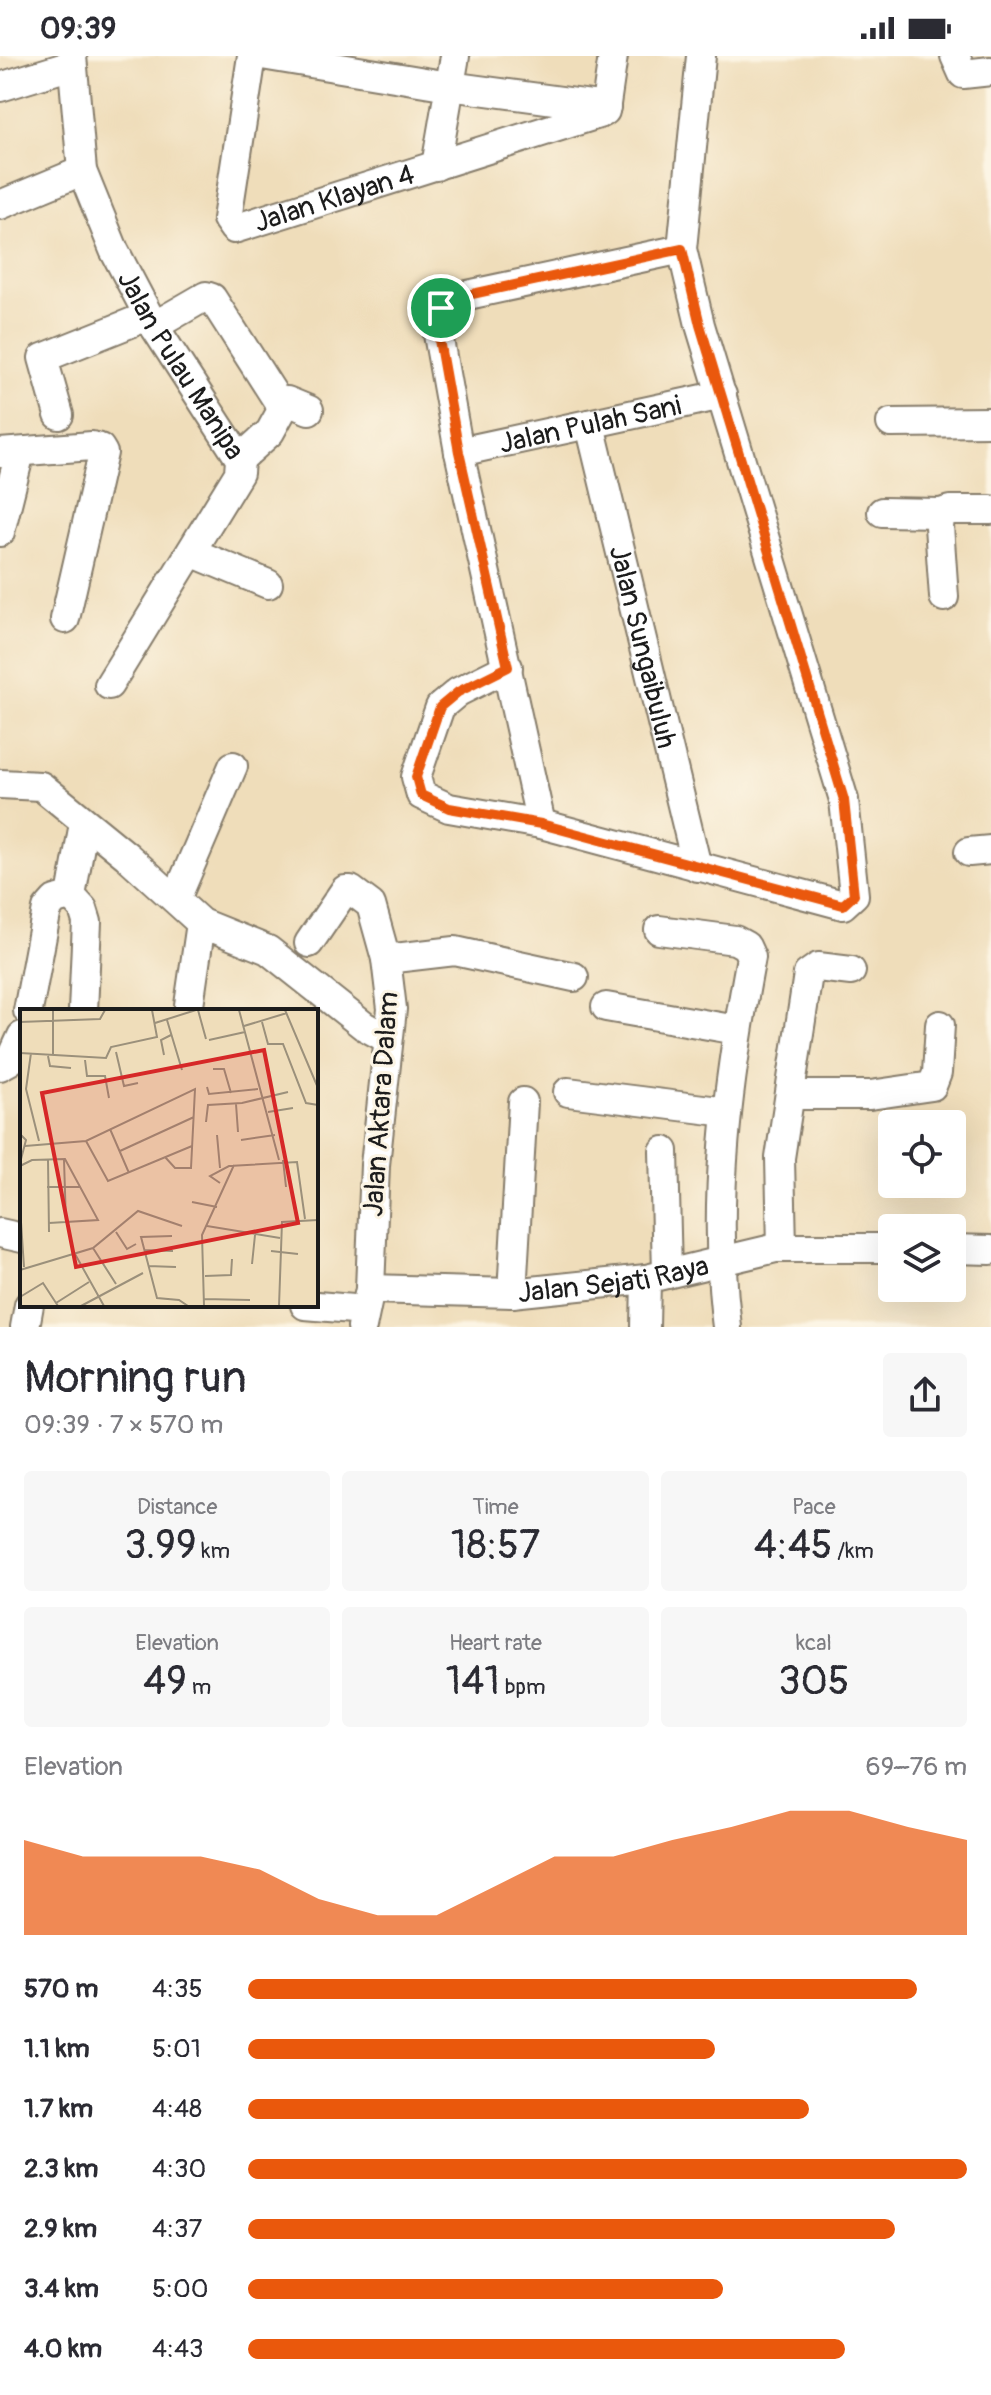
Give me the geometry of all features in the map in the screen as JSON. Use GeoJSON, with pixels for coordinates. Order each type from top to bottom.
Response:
{"type":"FeatureCollection","features":[{"type":"Feature","properties":{"kind":"street","name":"Jalan Klayan 4"},"geometry":{"type":"LineString","coordinates":[[252,56],[227,219],[234,229],[604,110]]}},
{"type":"Feature","properties":{"kind":"street"},"geometry":{"type":"LineString","coordinates":[[268,56],[604,110],[613,56]]}},
{"type":"Feature","properties":{"kind":"street"},"geometry":{"type":"LineString","coordinates":[[436,166],[455,56]]}},
{"type":"Feature","properties":{"kind":"street"},"geometry":{"type":"LineString","coordinates":[[508,667],[458,692],[440,707],[416,777],[421,795],[449,808],[541,824],[843,905],[850,902],[854,895],[844,800],[722,395],[682,249],[701,56]]}},
{"type":"Feature","properties":{"kind":"street"},"geometry":{"type":"LineString","coordinates":[[955,56],[963,74],[991,71]]}},
{"type":"Feature","properties":{"kind":"street"},"geometry":{"type":"LineString","coordinates":[[0,87],[72,60]]}},
{"type":"Feature","properties":{"kind":"street","name":"Jalan Pulau Manipa"},"geometry":{"type":"LineString","coordinates":[[72,60],[82,171],[114,250],[151,321],[240,459],[239,473],[109,685]]}},
{"type":"Feature","properties":{"kind":"street"},"geometry":{"type":"LineString","coordinates":[[0,205],[82,171]]}},
{"type":"Feature","properties":{"kind":"street"},"geometry":{"type":"LineString","coordinates":[[541,824],[459,452],[436,323],[441,308],[463,296],[682,249]]}},
{"type":"Feature","properties":{"kind":"street"},"geometry":{"type":"LineString","coordinates":[[59,415],[43,358],[151,321],[206,296],[212,298],[281,406]]}},
{"type":"Feature","properties":{"kind":"street","name":"Jalan Pulah Sani"},"geometry":{"type":"LineString","coordinates":[[459,452],[722,395]]}},
{"type":"Feature","properties":{"kind":"street"},"geometry":{"type":"LineString","coordinates":[[240,459],[270,432],[281,406],[291,400],[309,410]]}},
{"type":"Feature","properties":{"kind":"street"},"geometry":{"type":"LineString","coordinates":[[891,423],[991,422]]}},
{"type":"Feature","properties":{"kind":"street","name":"Jalan Sungaibuluh"},"geometry":{"type":"LineString","coordinates":[[590,425],[697,867]]}},
{"type":"Feature","properties":{"kind":"street"},"geometry":{"type":"LineString","coordinates":[[0,532],[10,452],[100,448],[103,453],[65,619]]}},
{"type":"Feature","properties":{"kind":"street"},"geometry":{"type":"LineString","coordinates":[[882,512],[991,510]]}},
{"type":"Feature","properties":{"kind":"street"},"geometry":{"type":"LineString","coordinates":[[941,513],[939,526],[944,597]]}},
{"type":"Feature","properties":{"kind":"street"},"geometry":{"type":"LineString","coordinates":[[191,552],[268,584]]}},
{"type":"Feature","properties":{"kind":"street"},"geometry":{"type":"LineString","coordinates":[[176,899],[233,766]]}},
{"type":"Feature","properties":{"kind":"street"},"geometry":{"type":"LineString","coordinates":[[0,784],[41,786],[201,923],[268,950],[364,1026],[388,1039]]}},
{"type":"Feature","properties":{"kind":"street"},"geometry":{"type":"LineString","coordinates":[[71,896],[84,823]]}},
{"type":"Feature","properties":{"kind":"street","name":"Jalan Aktara Dalam"},"geometry":{"type":"LineString","coordinates":[[309,943],[345,890],[358,893],[371,905],[386,959],[392,1009],[375,1165],[366,1309]]}},
{"type":"Feature","properties":{"kind":"street"},"geometry":{"type":"LineString","coordinates":[[28,1009],[47,909],[55,900],[71,896]]}},
{"type":"Feature","properties":{"kind":"street"},"geometry":{"type":"LineString","coordinates":[[71,896],[83,909],[87,922],[83,1009]]}},
{"type":"Feature","properties":{"kind":"street"},"geometry":{"type":"LineString","coordinates":[[189,1005],[201,923]]}},
{"type":"Feature","properties":{"kind":"street"},"geometry":{"type":"LineString","coordinates":[[659,930],[735,940],[746,946],[751,957],[737,1030],[722,1147],[718,1263],[727,1327]]}},
{"type":"Feature","properties":{"kind":"street"},"geometry":{"type":"LineString","coordinates":[[386,959],[455,951],[574,977]]}},
{"type":"Feature","properties":{"kind":"street"},"geometry":{"type":"LineString","coordinates":[[782,1248],[780,1158],[808,974],[818,967],[851,971]]}},
{"type":"Feature","properties":{"kind":"street"},"geometry":{"type":"LineString","coordinates":[[606,1007],[737,1030]]}},
{"type":"Feature","properties":{"kind":"street"},"geometry":{"type":"LineString","coordinates":[[790,1095],[870,1095],[932,1086],[937,1073],[940,1025]]}},
{"type":"Feature","properties":{"kind":"street"},"geometry":{"type":"LineString","coordinates":[[0,1066],[11,1060],[20,1040]]}},
{"type":"Feature","properties":{"kind":"street"},"geometry":{"type":"LineString","coordinates":[[568,1092],[727,1112]]}},
{"type":"Feature","properties":{"kind":"street"},"geometry":{"type":"LineString","coordinates":[[512,1293],[523,1102]]}},
{"type":"Feature","properties":{"kind":"street"},"geometry":{"type":"LineString","coordinates":[[645,1327],[657,1277],[664,1151]]}},
{"type":"Feature","properties":{"kind":"street"},"geometry":{"type":"LineString","coordinates":[[0,1233],[20,1238]]}},
{"type":"Feature","properties":{"kind":"street","name":"Jalan Sejati Raya"},"geometry":{"type":"LineString","coordinates":[[318,1306],[366,1309],[657,1277],[782,1248],[878,1248]]}},
{"type":"Feature","properties":{"kind":"street"},"geometry":{"type":"LineString","coordinates":[[966,1249],[991,1250]]}},
{"type":"Feature","properties":{"kind":"street"},"geometry":{"type":"LineString","coordinates":[[25,1327],[29,1307]]}},
{"type":"Feature","properties":{"kind":"route"},"geometry":{"type":"LineString","coordinates":[[682,249],[700,325],[844,800],[854,895],[850,902],[843,905],[541,824],[449,808],[421,795],[416,777],[440,707],[458,692],[508,667],[459,452],[436,323],[441,308],[463,296],[682,249]]}}]}
